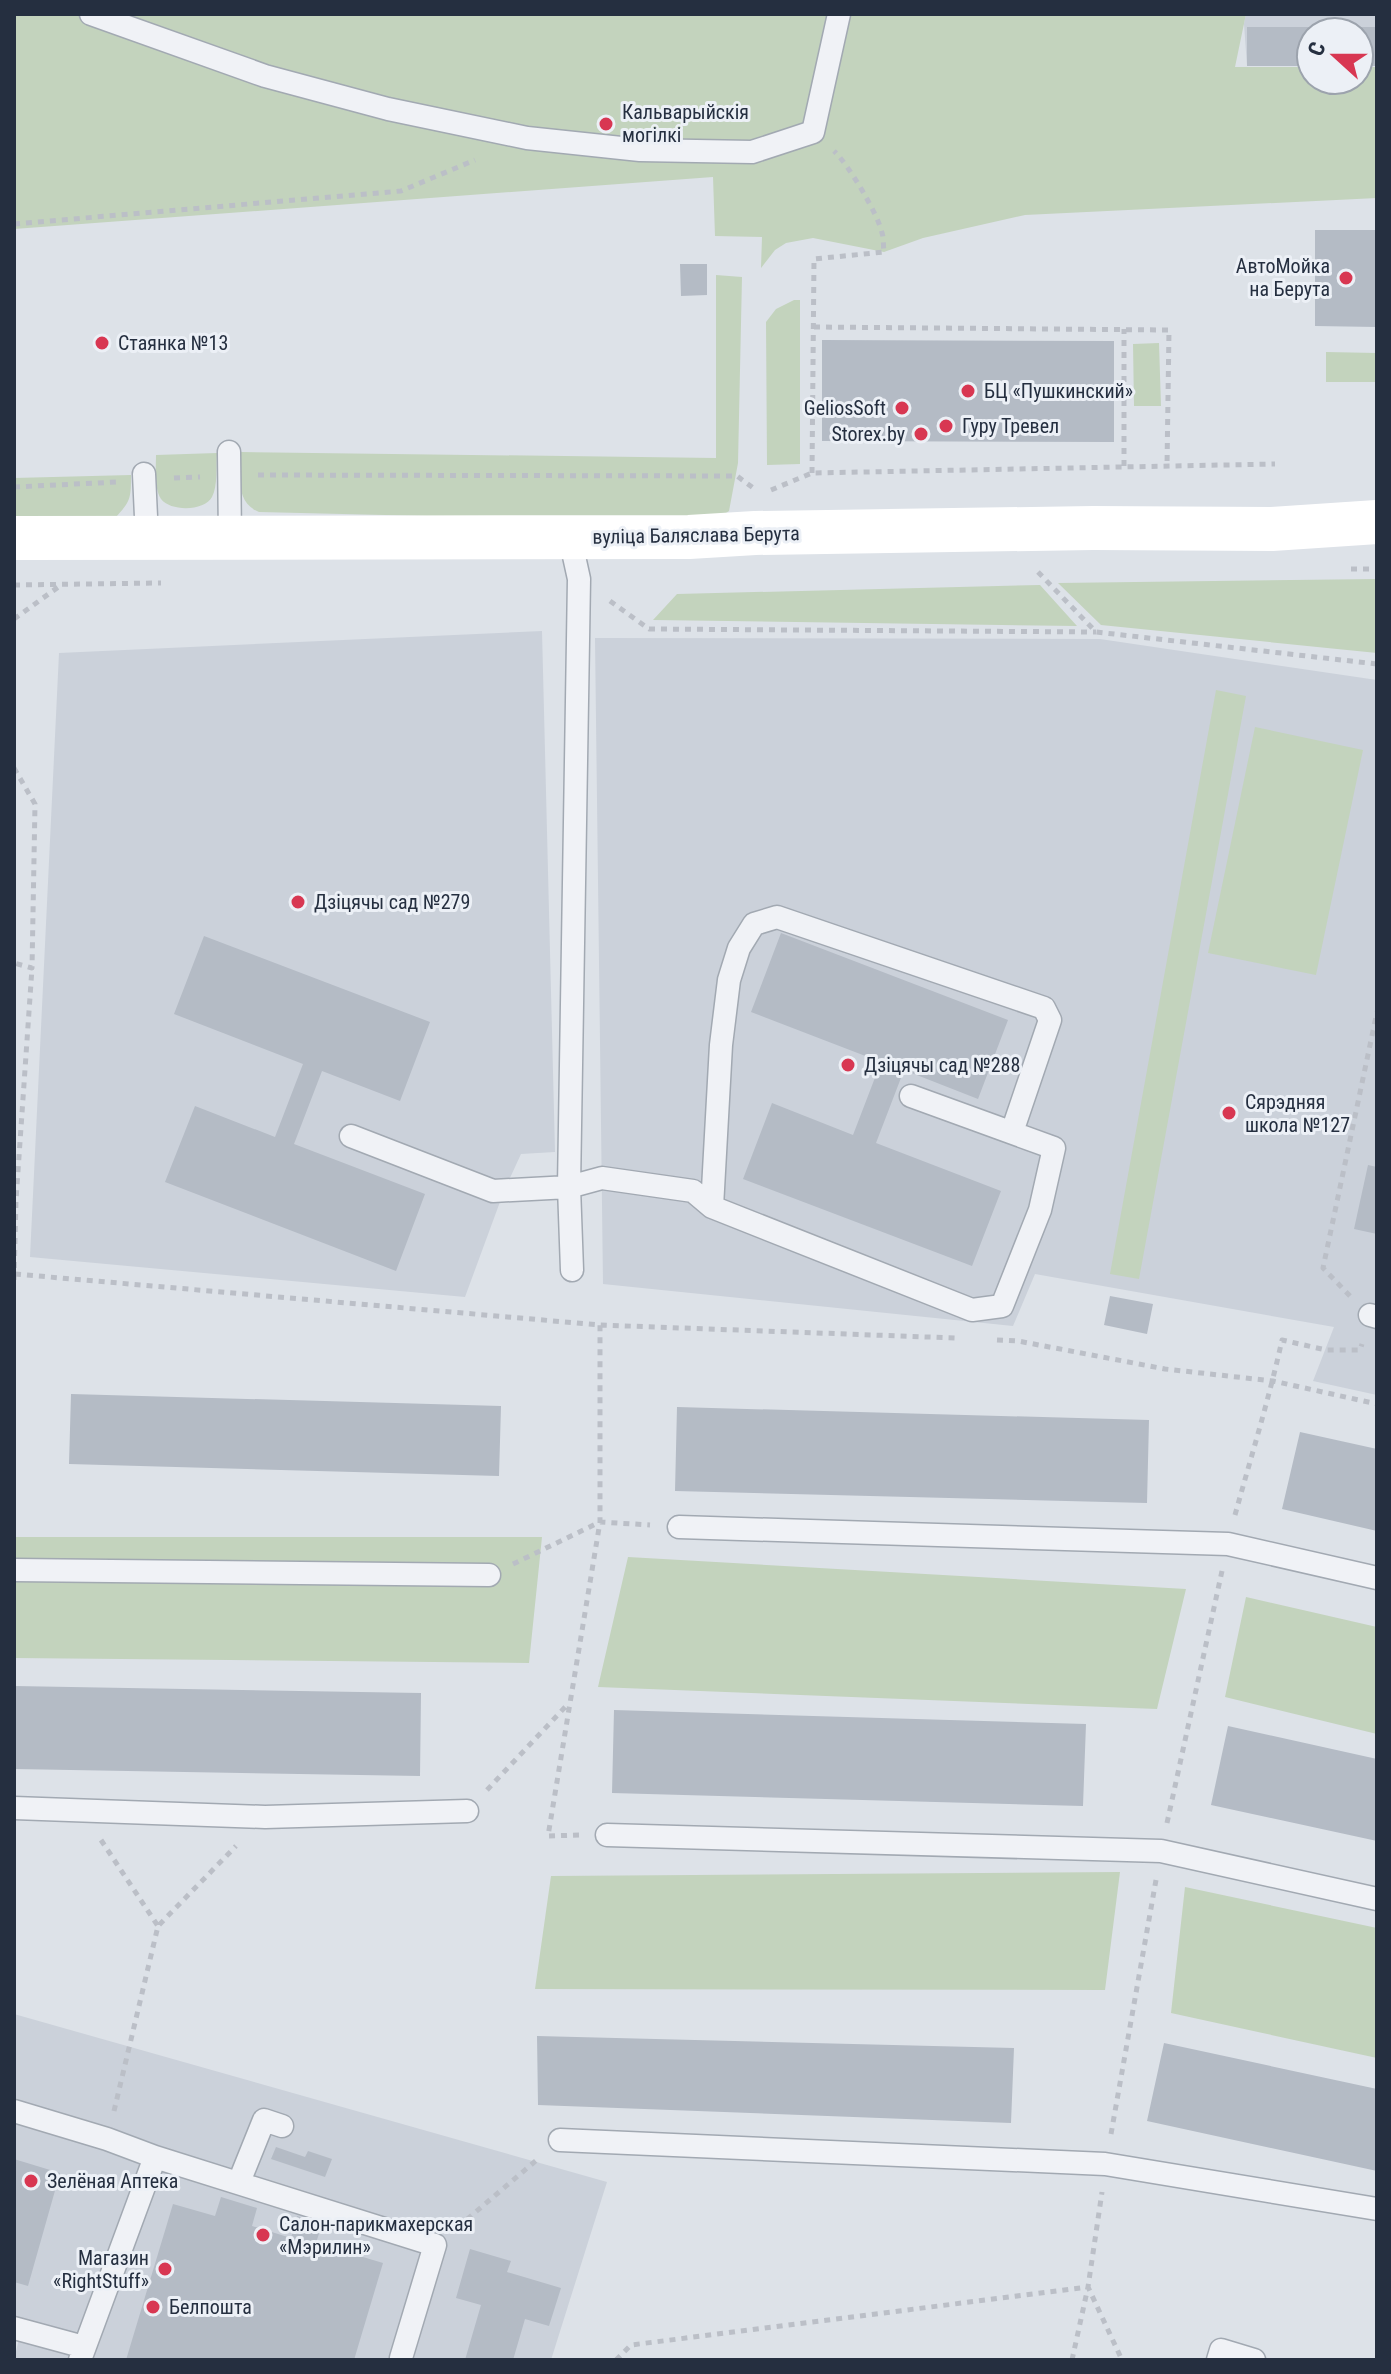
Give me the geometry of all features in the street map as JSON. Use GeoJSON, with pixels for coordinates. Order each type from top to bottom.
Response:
{"type":"FeatureCollection","features":[{"type":"Feature","properties":{"kind":"street","name":"вуліца Баляслава Берута"},"geometry":{"type":"LineString","coordinates":[[14,538],[230,539],[575,558],[1093,528],[1272,529],[1377,522]]}},
{"type":"Feature","properties":{"kind":"lane"},"geometry":{"type":"LineString","coordinates":[[91,14],[265,76],[388,109],[527,138],[640,150],[752,152],[813,132],[839,14]]}},
{"type":"Feature","properties":{"kind":"lane"},"geometry":{"type":"LineString","coordinates":[[229,452],[230,539]]}},
{"type":"Feature","properties":{"kind":"lane"},"geometry":{"type":"LineString","coordinates":[[144,477],[147,538]]}},
{"type":"Feature","properties":{"kind":"lane"},"geometry":{"type":"LineString","coordinates":[[572,1270],[569,1187],[575,558]]}},
{"type":"Feature","properties":{"kind":"lane"},"geometry":{"type":"LineString","coordinates":[[712,1207],[721,1045],[729,980],[739,948],[754,924],[777,917],[1044,1008],[1050,1020],[1012,1132]]}},
{"type":"Feature","properties":{"kind":"lane"},"geometry":{"type":"LineString","coordinates":[[351,1136],[493,1191],[569,1187],[602,1178],[693,1191],[712,1207],[972,1310],[1002,1306],[1040,1210],[1054,1148],[911,1096]]}},
{"type":"Feature","properties":{"kind":"lane"},"geometry":{"type":"LineString","coordinates":[[679,1527],[1228,1544],[1377,1578]]}},
{"type":"Feature","properties":{"kind":"lane"},"geometry":{"type":"LineString","coordinates":[[14,1570],[489,1575]]}},
{"type":"Feature","properties":{"kind":"lane"},"geometry":{"type":"LineString","coordinates":[[14,1808],[265,1817],[467,1811]]}},
{"type":"Feature","properties":{"kind":"lane"},"geometry":{"type":"LineString","coordinates":[[607,1835],[1161,1851],[1377,1899]]}},
{"type":"Feature","properties":{"kind":"lane"},"geometry":{"type":"LineString","coordinates":[[14,2111],[435,2245],[401,2358]]}},
{"type":"Feature","properties":{"kind":"lane"},"geometry":{"type":"LineString","coordinates":[[239,2182],[264,2120],[282,2126]]}},
{"type":"Feature","properties":{"kind":"lane"},"geometry":{"type":"LineString","coordinates":[[560,2140],[1105,2164],[1377,2209]]}},
{"type":"Feature","properties":{"kind":"lane"},"geometry":{"type":"LineString","coordinates":[[14,2328],[82,2354],[155,2157]]}},
{"type":"Feature","properties":{"kind":"lane"},"geometry":{"type":"LineString","coordinates":[[1218,2360],[1221,2350],[1254,2360]]}},
{"type":"Feature","properties":{"kind":"path"},"geometry":{"type":"LineString","coordinates":[[14,224],[401,191],[527,138]]}},
{"type":"Feature","properties":{"kind":"path"},"geometry":{"type":"LineString","coordinates":[[812,473],[814,259],[884,252],[882,231],[844,160]]}},
{"type":"Feature","properties":{"kind":"path"},"geometry":{"type":"LineString","coordinates":[[814,327],[1169,330],[1167,466]]}},
{"type":"Feature","properties":{"kind":"path"},"geometry":{"type":"LineString","coordinates":[[1124,329],[1124,466]]}},
{"type":"Feature","properties":{"kind":"path"},"geometry":{"type":"LineString","coordinates":[[14,487],[144,477],[228,475],[737,476],[761,494],[812,473],[1275,464]]}},
{"type":"Feature","properties":{"kind":"path"},"geometry":{"type":"LineString","coordinates":[[575,558],[649,629],[1096,632],[1377,664]]}},
{"type":"Feature","properties":{"kind":"path"},"geometry":{"type":"LineString","coordinates":[[1038,572],[1096,632]]}},
{"type":"Feature","properties":{"kind":"path"},"geometry":{"type":"LineString","coordinates":[[14,619],[62,584]]}},
{"type":"Feature","properties":{"kind":"path"},"geometry":{"type":"LineString","coordinates":[[14,768],[35,804],[32,968],[15,1200],[14,1280]]}},
{"type":"Feature","properties":{"kind":"path"},"geometry":{"type":"LineString","coordinates":[[14,963],[32,968]]}},
{"type":"Feature","properties":{"kind":"path"},"geometry":{"type":"LineString","coordinates":[[1260,1420],[1282,1340],[1326,1350],[1360,1350],[1373,1316],[1323,1268],[1377,1012]]}},
{"type":"Feature","properties":{"kind":"path"},"geometry":{"type":"LineString","coordinates":[[15,1274],[600,1325],[956,1339]]}},
{"type":"Feature","properties":{"kind":"path"},"geometry":{"type":"LineString","coordinates":[[548,1836],[600,1522],[600,1325]]}},
{"type":"Feature","properties":{"kind":"path"},"geometry":{"type":"LineString","coordinates":[[987,1340],[1018,1341],[1165,1369],[1273,1381],[1377,1404]]}},
{"type":"Feature","properties":{"kind":"path"},"geometry":{"type":"LineString","coordinates":[[489,1575],[600,1522],[679,1527]]}},
{"type":"Feature","properties":{"kind":"path"},"geometry":{"type":"LineString","coordinates":[[1072,2360],[1088,2287],[1105,2164],[1161,1851],[1213,1616]]}},
{"type":"Feature","properties":{"kind":"path"},"geometry":{"type":"LineString","coordinates":[[467,1811],[569,1703]]}},
{"type":"Feature","properties":{"kind":"path"},"geometry":{"type":"LineString","coordinates":[[81,1810],[158,1926]]}},
{"type":"Feature","properties":{"kind":"path"},"geometry":{"type":"LineString","coordinates":[[107,2139],[158,1926],[265,1817]]}},
{"type":"Feature","properties":{"kind":"path"},"geometry":{"type":"LineString","coordinates":[[435,2245],[560,2140]]}},
{"type":"Feature","properties":{"kind":"path"},"geometry":{"type":"LineString","coordinates":[[616,2360],[631,2345],[1088,2287]]}},
{"type":"Feature","properties":{"kind":"path"},"geometry":{"type":"LineString","coordinates":[[1088,2287],[1122,2360]]}},
{"type":"Feature","properties":{"kind":"shaded area"},"geometry":{"type":"Polygon","coordinates":[[[1246,14],[1377,14],[1377,66],[1375,16],[1295,16],[1295,40],[1247,66],[1246,14]]]}},
{"type":"Feature","properties":{"kind":"shaded area","name":"Дзіцячы сад №279"},"geometry":{"type":"Polygon","coordinates":[[[542,631],[555,1152],[521,1154],[465,1297],[30,1257],[59,653],[542,631]]]}},
{"type":"Feature","properties":{"kind":"shaded area","name":"Дзіцячы сад №288"},"geometry":{"type":"Polygon","coordinates":[[[595,638],[1100,639],[1377,680],[1377,1395],[1313,1381],[1334,1327],[1035,1274],[1013,1326],[603,1284],[595,638]]]}},
{"type":"Feature","properties":{"kind":"shaded area"},"geometry":{"type":"Polygon","coordinates":[[[14,2014],[607,2182],[551,2360],[14,2360],[20,2334],[14,2332],[14,2014]]]}},
{"type":"Feature","properties":{"kind":"green space","name":"Кальварыйскія могілкі"},"geometry":{"type":"Polygon","coordinates":[[[14,14],[1246,14],[1235,67],[1295,67],[1295,96],[1375,96],[1377,67],[1377,198],[1025,215],[923,238],[884,252],[813,238],[786,243],[775,250],[761,268],[762,237],[715,236],[713,177],[14,229],[14,14]]]}},
{"type":"Feature","properties":{"kind":"green space"},"geometry":{"type":"Polygon","coordinates":[[[716,275],[742,277],[738,463],[729,511],[711,523],[259,512],[242,495],[241,452],[716,458],[716,275]]]}},
{"type":"Feature","properties":{"kind":"green space"},"geometry":{"type":"Polygon","coordinates":[[[800,300],[800,464],[767,465],[766,322],[776,309],[800,300]]]}},
{"type":"Feature","properties":{"kind":"green space"},"geometry":{"type":"Polygon","coordinates":[[[1159,343],[1161,406],[1134,406],[1133,344],[1159,343]]]}},
{"type":"Feature","properties":{"kind":"green space"},"geometry":{"type":"Polygon","coordinates":[[[1326,352],[1377,353],[1377,382],[1326,382],[1326,352]]]}},
{"type":"Feature","properties":{"kind":"green space"},"geometry":{"type":"Polygon","coordinates":[[[217,453],[215,487],[208,502],[180,508],[161,499],[156,484],[156,455],[217,453]]]}},
{"type":"Feature","properties":{"kind":"green space"},"geometry":{"type":"Polygon","coordinates":[[[131,475],[129,499],[115,518],[14,521],[14,478],[131,475]]]}},
{"type":"Feature","properties":{"kind":"green space"},"geometry":{"type":"Polygon","coordinates":[[[1377,579],[1377,653],[1101,625],[1058,583],[1377,579]]]}},
{"type":"Feature","properties":{"kind":"green space"},"geometry":{"type":"Polygon","coordinates":[[[1040,585],[1077,626],[653,620],[677,594],[1040,585]]]}},
{"type":"Feature","properties":{"kind":"green space"},"geometry":{"type":"Polygon","coordinates":[[[1216,690],[1246,696],[1139,1279],[1110,1274],[1216,690]]]}},
{"type":"Feature","properties":{"kind":"green space"},"geometry":{"type":"Polygon","coordinates":[[[1255,727],[1363,750],[1316,975],[1208,953],[1255,727]]]}},
{"type":"Feature","properties":{"kind":"green space"},"geometry":{"type":"Polygon","coordinates":[[[14,1537],[542,1537],[529,1663],[14,1658],[14,1537]]]}},
{"type":"Feature","properties":{"kind":"green space"},"geometry":{"type":"Polygon","coordinates":[[[628,1557],[1186,1589],[1157,1709],[598,1687],[628,1557]]]}},
{"type":"Feature","properties":{"kind":"green space"},"geometry":{"type":"Polygon","coordinates":[[[1246,1597],[1377,1627],[1377,1734],[1225,1697],[1246,1597]]]}},
{"type":"Feature","properties":{"kind":"green space"},"geometry":{"type":"Polygon","coordinates":[[[1120,1872],[1105,1990],[535,1989],[551,1876],[1120,1872]]]}},
{"type":"Feature","properties":{"kind":"green space"},"geometry":{"type":"Polygon","coordinates":[[[1185,1887],[1377,1928],[1377,2058],[1171,2013],[1185,1887]]]}},
{"type":"Feature","properties":{"kind":"building"},"geometry":{"type":"Polygon","coordinates":[[[1247,27],[1295,27],[1295,66],[1247,66],[1247,27]]]}},
{"type":"Feature","properties":{"kind":"building"},"geometry":{"type":"Polygon","coordinates":[[[1375,27],[1377,27],[1375,66],[1375,27]]]}},
{"type":"Feature","properties":{"kind":"building","name":"АвтоМойка на Берута"},"geometry":{"type":"Polygon","coordinates":[[[1315,230],[1377,230],[1377,327],[1315,326],[1315,230]]]}},
{"type":"Feature","properties":{"kind":"building"},"geometry":{"type":"Polygon","coordinates":[[[680,264],[707,264],[707,295],[681,296],[680,264]]]}},
{"type":"Feature","properties":{"kind":"building","name":"БЦ «Пушкинский»"},"geometry":{"type":"Polygon","coordinates":[[[822,340],[1114,341],[1114,442],[822,441],[822,340]]]}},
{"type":"Feature","properties":{"kind":"building"},"geometry":{"type":"Polygon","coordinates":[[[781,933],[1008,1020],[978,1099],[904,1070],[876,1143],[1001,1191],[972,1266],[743,1179],[772,1103],[853,1135],[881,1062],[751,1012],[781,933]]]}},
{"type":"Feature","properties":{"kind":"building"},"geometry":{"type":"Polygon","coordinates":[[[204,936],[430,1022],[400,1101],[322,1071],[294,1144],[425,1194],[396,1271],[165,1182],[195,1106],[275,1137],[303,1064],[174,1014],[204,936]]]}},
{"type":"Feature","properties":{"kind":"building"},"geometry":{"type":"Polygon","coordinates":[[[1368,1165],[1377,1167],[1377,1234],[1354,1229],[1368,1165]]]}},
{"type":"Feature","properties":{"kind":"building"},"geometry":{"type":"Polygon","coordinates":[[[1110,1296],[1153,1304],[1147,1334],[1104,1325],[1110,1296]]]}},
{"type":"Feature","properties":{"kind":"building"},"geometry":{"type":"Polygon","coordinates":[[[71,1394],[501,1406],[499,1476],[69,1464],[71,1394]]]}},
{"type":"Feature","properties":{"kind":"building"},"geometry":{"type":"Polygon","coordinates":[[[677,1407],[1149,1420],[1147,1503],[675,1491],[677,1407]]]}},
{"type":"Feature","properties":{"kind":"building"},"geometry":{"type":"Polygon","coordinates":[[[1300,1432],[1377,1449],[1377,1531],[1282,1509],[1300,1432]]]}},
{"type":"Feature","properties":{"kind":"building"},"geometry":{"type":"Polygon","coordinates":[[[14,1686],[421,1693],[420,1776],[14,1769],[14,1686]]]}},
{"type":"Feature","properties":{"kind":"building"},"geometry":{"type":"Polygon","coordinates":[[[614,1710],[1086,1724],[1083,1806],[612,1793],[614,1710]]]}},
{"type":"Feature","properties":{"kind":"building"},"geometry":{"type":"Polygon","coordinates":[[[1228,1726],[1377,1759],[1377,1841],[1211,1805],[1228,1726]]]}},
{"type":"Feature","properties":{"kind":"building"},"geometry":{"type":"Polygon","coordinates":[[[537,2036],[1014,2048],[1011,2123],[538,2105],[537,2036]]]}},
{"type":"Feature","properties":{"kind":"building"},"geometry":{"type":"Polygon","coordinates":[[[1164,2043],[1377,2089],[1377,2171],[1147,2121],[1164,2043]]]}},
{"type":"Feature","properties":{"kind":"building"},"geometry":{"type":"Polygon","coordinates":[[[276,2147],[305,2157],[308,2151],[332,2159],[325,2177],[271,2159],[276,2147]]]}},
{"type":"Feature","properties":{"kind":"building"},"geometry":{"type":"Polygon","coordinates":[[[14,2159],[60,2173],[28,2286],[14,2282],[14,2159]]]}},
{"type":"Feature","properties":{"kind":"building"},"geometry":{"type":"Polygon","coordinates":[[[221,2197],[257,2208],[252,2226],[291,2238],[297,2216],[322,2224],[316,2243],[383,2263],[354,2360],[126,2360],[173,2204],[215,2216],[221,2197]]]}},
{"type":"Feature","properties":{"kind":"building"},"geometry":{"type":"Polygon","coordinates":[[[470,2249],[511,2261],[507,2272],[561,2288],[549,2326],[525,2319],[513,2360],[465,2360],[481,2305],[456,2298],[470,2249]]]}},
{"type":"Feature","properties":{"kind":"place","name":"Кальварыйскія могілкі"},"geometry":{"type":"Point","coordinates":[606,124]}},
{"type":"Feature","properties":{"kind":"place","name":"АвтоМойка на Берута"},"geometry":{"type":"Point","coordinates":[1346,278]}},
{"type":"Feature","properties":{"kind":"place","name":"Стаянка №13"},"geometry":{"type":"Point","coordinates":[102,343]}},
{"type":"Feature","properties":{"kind":"place","name":"БЦ «Пушкинский»"},"geometry":{"type":"Point","coordinates":[968,391]}},
{"type":"Feature","properties":{"kind":"place","name":"GeliosSoft"},"geometry":{"type":"Point","coordinates":[902,408]}},
{"type":"Feature","properties":{"kind":"place","name":"Гуру Тревел"},"geometry":{"type":"Point","coordinates":[946,426]}},
{"type":"Feature","properties":{"kind":"place","name":"Storex.by"},"geometry":{"type":"Point","coordinates":[921,434]}},
{"type":"Feature","properties":{"kind":"place","name":"Дзіцячы сад №279"},"geometry":{"type":"Point","coordinates":[298,902]}},
{"type":"Feature","properties":{"kind":"place","name":"Дзіцячы сад №288"},"geometry":{"type":"Point","coordinates":[848,1065]}},
{"type":"Feature","properties":{"kind":"place","name":"Сярэдняя школа №127"},"geometry":{"type":"Point","coordinates":[1229,1113]}},
{"type":"Feature","properties":{"kind":"place","name":"Зелёная Аптека"},"geometry":{"type":"Point","coordinates":[31,2181]}},
{"type":"Feature","properties":{"kind":"place","name":"Салон-парикмахерская «Мэрилин»"},"geometry":{"type":"Point","coordinates":[263,2235]}},
{"type":"Feature","properties":{"kind":"place","name":"Магазин «RightStuff»"},"geometry":{"type":"Point","coordinates":[165,2269]}},
{"type":"Feature","properties":{"kind":"place","name":"Белпошта"},"geometry":{"type":"Point","coordinates":[153,2307]}}]}
